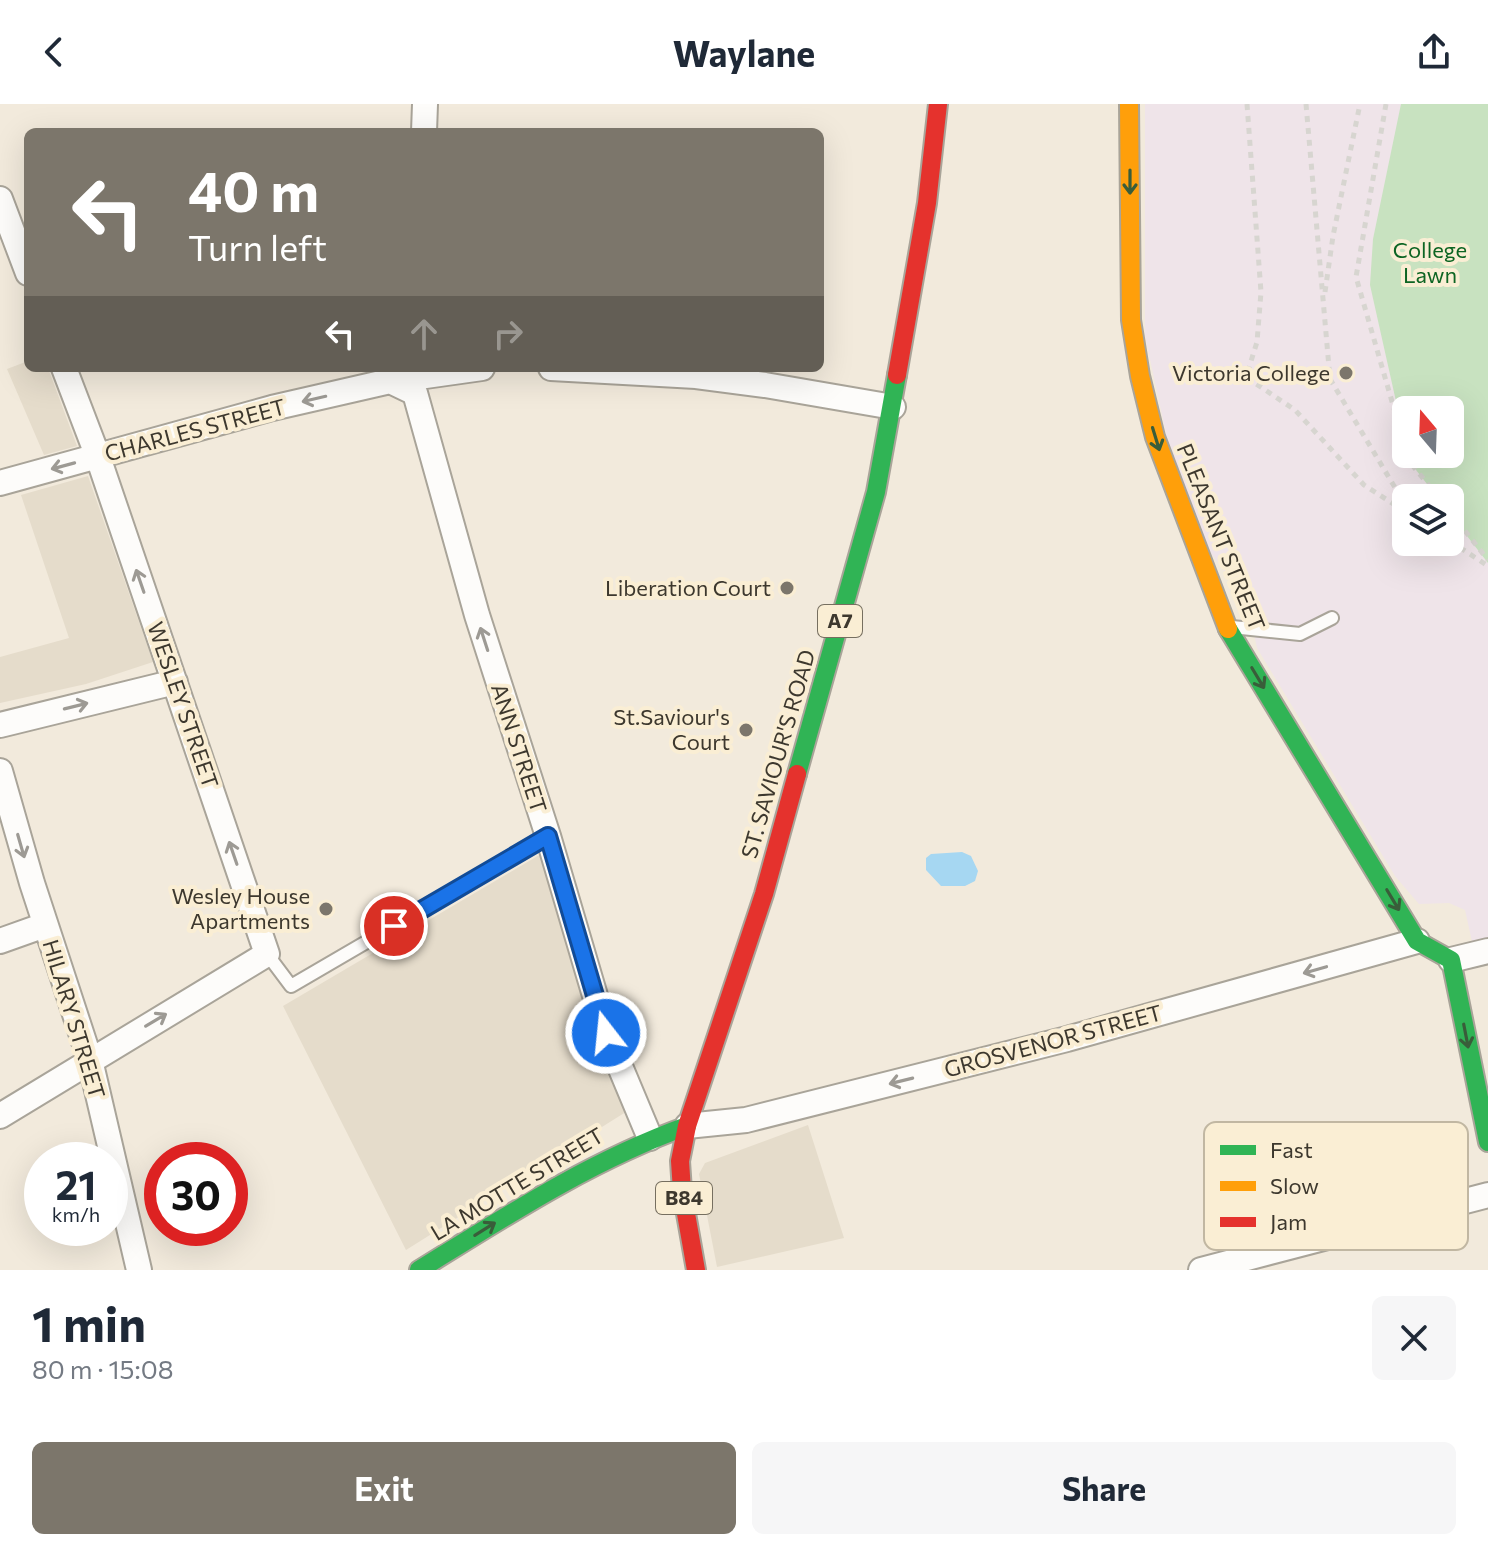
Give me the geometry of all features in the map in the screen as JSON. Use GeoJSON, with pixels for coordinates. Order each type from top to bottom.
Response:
{"type":"FeatureCollection","features":[{"type":"Feature","properties":{"kind":"main road","name":"ST. SAVIOUR'S ROAD"},"geometry":{"type":"LineString","coordinates":[[687,1126],[764,894],[876,492],[927,203],[938,104]]}},
{"type":"Feature","properties":{"kind":"main road","name":"PLEASANT STREET"},"geometry":{"type":"LineString","coordinates":[[1129,104],[1131,320],[1140,376],[1169,479],[1226,626],[1417,941]]}},
{"type":"Feature","properties":{"kind":"main road"},"geometry":{"type":"LineString","coordinates":[[1417,941],[1451,960],[1488,1142]]}},
{"type":"Feature","properties":{"kind":"main road","name":"LA MOTTE STREET"},"geometry":{"type":"LineString","coordinates":[[419,1270],[579,1172],[650,1138],[687,1126]]}},
{"type":"Feature","properties":{"kind":"main road","name":"B84"},"geometry":{"type":"LineString","coordinates":[[687,1126],[680,1161],[696,1270]]}},
{"type":"Feature","properties":{"kind":"street"},"geometry":{"type":"LineString","coordinates":[[424,128],[425,104]]}},
{"type":"Feature","properties":{"kind":"street"},"geometry":{"type":"LineString","coordinates":[[1,207],[24,263]]}},
{"type":"Feature","properties":{"kind":"street","name":"WESLEY STREET"},"geometry":{"type":"LineString","coordinates":[[66,372],[98,457],[267,954]]}},
{"type":"Feature","properties":{"kind":"street","name":"CHARLES STREET"},"geometry":{"type":"LineString","coordinates":[[0,483],[393,375],[431,372]]}},
{"type":"Feature","properties":{"kind":"street"},"geometry":{"type":"LineString","coordinates":[[624,372],[696,376],[893,407]]}},
{"type":"Feature","properties":{"kind":"street","name":"ANN STREET"},"geometry":{"type":"LineString","coordinates":[[393,375],[415,393],[450,543],[477,615],[548,836],[606,1033],[650,1138]]}},
{"type":"Feature","properties":{"kind":"street"},"geometry":{"type":"LineString","coordinates":[[0,725],[175,682]]}},
{"type":"Feature","properties":{"kind":"street","name":"HILARY STREET"},"geometry":{"type":"LineString","coordinates":[[0,771],[25,885],[45,925],[90,1060],[139,1270]]}},
{"type":"Feature","properties":{"kind":"street"},"geometry":{"type":"LineString","coordinates":[[0,941],[45,925]]}},
{"type":"Feature","properties":{"kind":"street","name":"GROSVENOR STREET"},"geometry":{"type":"LineString","coordinates":[[687,1126],[746,1120],[1067,1039],[1417,941]]}},
{"type":"Feature","properties":{"kind":"street"},"geometry":{"type":"LineString","coordinates":[[1451,960],[1488,951]]}},
{"type":"Feature","properties":{"kind":"street"},"geometry":{"type":"LineString","coordinates":[[0,1116],[90,1060],[247,974],[267,954]]}},
{"type":"Feature","properties":{"kind":"street"},"geometry":{"type":"LineString","coordinates":[[1468,1200],[1488,1195]]}},
{"type":"Feature","properties":{"kind":"street"},"geometry":{"type":"LineString","coordinates":[[1201,1270],[1278,1250]]}},
{"type":"Feature","properties":{"kind":"lane"},"geometry":{"type":"LineString","coordinates":[[1226,626],[1300,634],[1332,618]]}},
{"type":"Feature","properties":{"kind":"lane"},"geometry":{"type":"LineString","coordinates":[[267,954],[291,986],[548,836]]}},
{"type":"Feature","properties":{"kind":"path"},"geometry":{"type":"LineString","coordinates":[[1247,104],[1261,292],[1257,342],[1246,377],[1295,410],[1364,485],[1392,501]]}},
{"type":"Feature","properties":{"kind":"path"},"geometry":{"type":"LineString","coordinates":[[1306,104],[1330,379],[1392,485]]}},
{"type":"Feature","properties":{"kind":"path"},"geometry":{"type":"LineString","coordinates":[[1323,303],[1333,236],[1360,104]]}},
{"type":"Feature","properties":{"kind":"path"},"geometry":{"type":"LineString","coordinates":[[1386,104],[1356,277],[1392,401]]}},
{"type":"Feature","properties":{"kind":"path"},"geometry":{"type":"LineString","coordinates":[[1415,468],[1428,484]]}},
{"type":"Feature","properties":{"kind":"path"},"geometry":{"type":"LineString","coordinates":[[1464,530],[1488,560]]}},
{"type":"Feature","properties":{"kind":"path"},"geometry":{"type":"LineString","coordinates":[[1464,550],[1488,566]]}},
{"type":"Feature","properties":{"kind":"shaded area"},"geometry":{"type":"Polygon","coordinates":[[[1145,104],[1488,104],[1488,943],[1473,946],[1465,910],[1449,903],[1419,904],[1395,876],[1257,648],[1247,602],[1210,552],[1170,452],[1145,336],[1145,104]]]}},
{"type":"Feature","properties":{"kind":"shaded area"},"geometry":{"type":"Polygon","coordinates":[[[24,363],[24,372],[49,372],[77,446],[44,455],[7,369],[24,363]]]}},
{"type":"Feature","properties":{"kind":"shaded area"},"geometry":{"type":"Polygon","coordinates":[[[88,476],[153,662],[86,684],[0,703],[0,657],[69,638],[21,495],[88,476]]]}},
{"type":"Feature","properties":{"kind":"shaded area"},"geometry":{"type":"Polygon","coordinates":[[[541,854],[629,1110],[406,1250],[283,1006],[541,854]]]}},
{"type":"Feature","properties":{"kind":"shaded area"},"geometry":{"type":"Polygon","coordinates":[[[808,1125],[844,1238],[717,1267],[699,1174],[705,1163],[808,1125]]]}},
{"type":"Feature","properties":{"kind":"green space","name":"College Lawn"},"geometry":{"type":"Polygon","coordinates":[[[1401,104],[1488,104],[1488,563],[1464,532],[1464,484],[1427,484],[1414,468],[1464,468],[1464,396],[1395,396],[1370,285],[1373,239],[1401,104]]]}},
{"type":"Feature","properties":{"kind":"water"},"geometry":{"type":"Polygon","coordinates":[[[962,852],[971,856],[978,871],[975,881],[965,886],[941,886],[926,870],[926,858],[931,854],[962,852]]]}},
{"type":"Feature","properties":{"kind":"traffic: fast"},"geometry":{"type":"LineString","coordinates":[[797,774],[876,492],[897,375]]}},
{"type":"Feature","properties":{"kind":"traffic: fast"},"geometry":{"type":"LineString","coordinates":[[1228,629],[1417,941],[1451,960],[1488,1142]]}},
{"type":"Feature","properties":{"kind":"traffic: fast"},"geometry":{"type":"LineString","coordinates":[[419,1270],[583,1173],[687,1126]]}},
{"type":"Feature","properties":{"kind":"traffic: slow"},"geometry":{"type":"LineString","coordinates":[[1129,104],[1131,320],[1140,376],[1155,437],[1228,629]]}},
{"type":"Feature","properties":{"kind":"traffic: jam"},"geometry":{"type":"LineString","coordinates":[[897,375],[927,203],[938,104]]}},
{"type":"Feature","properties":{"kind":"traffic: jam"},"geometry":{"type":"LineString","coordinates":[[696,1270],[680,1161],[687,1126],[764,894],[797,774]]}},
{"type":"Feature","properties":{"kind":"place","name":"Victoria College"},"geometry":{"type":"Point","coordinates":[1346,373]}},
{"type":"Feature","properties":{"kind":"place","name":"Liberation Court"},"geometry":{"type":"Point","coordinates":[787,588]}},
{"type":"Feature","properties":{"kind":"place","name":"St.Saviour's Court"},"geometry":{"type":"Point","coordinates":[746,730]}},
{"type":"Feature","properties":{"kind":"place","name":"Wesley House Apartments"},"geometry":{"type":"Point","coordinates":[326,909]}},
{"type":"Feature","properties":{"kind":"route"},"geometry":{"type":"LineString","coordinates":[[394,926],[548,836],[606,1033]]}}]}
